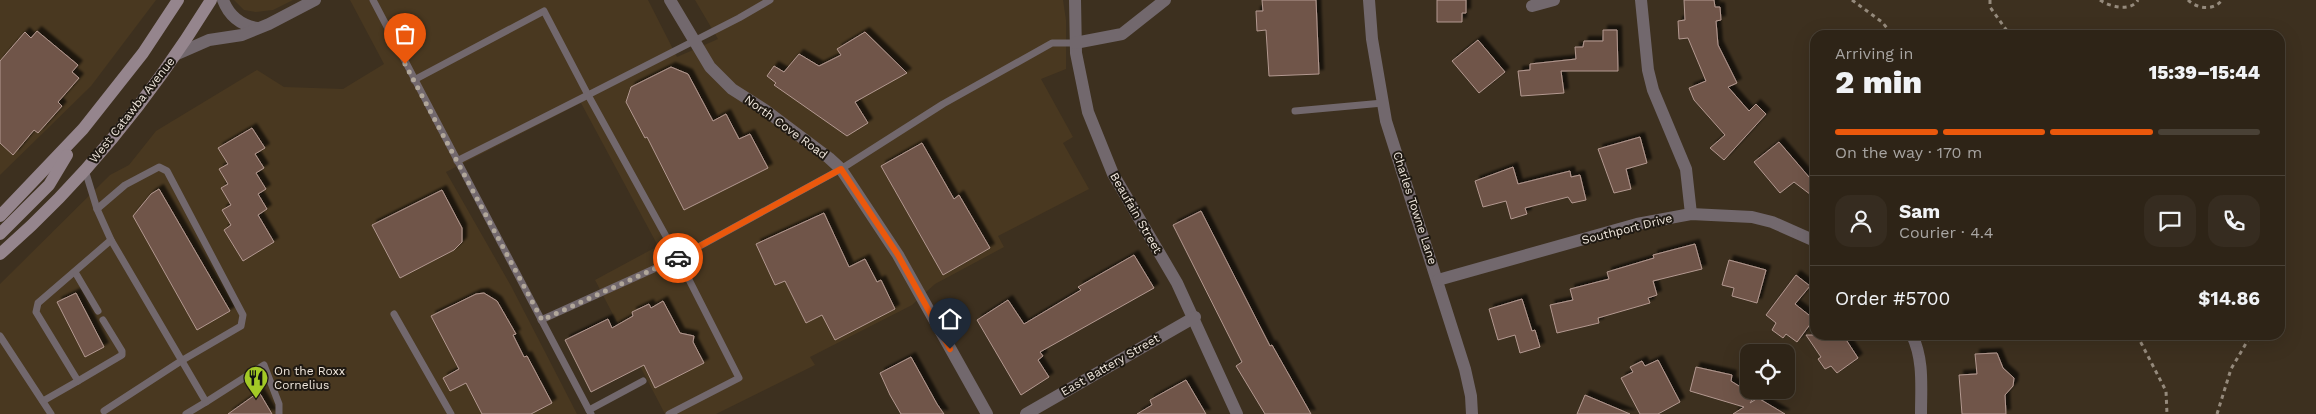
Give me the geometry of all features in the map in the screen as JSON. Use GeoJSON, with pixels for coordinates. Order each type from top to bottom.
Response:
{"type":"FeatureCollection","features":[{"type":"Feature","properties":{"kind":"main road","name":"West Catawba Avenue"},"geometry":{"type":"LineString","coordinates":[[0,254],[85,169],[117,134],[177,54],[211,0]]}},
{"type":"Feature","properties":{"kind":"main road"},"geometry":{"type":"LineString","coordinates":[[0,216],[83,129],[143,53],[174,1]]}},
{"type":"Feature","properties":{"kind":"main road"},"geometry":{"type":"LineString","coordinates":[[0,234],[49,185],[83,129]]}},
{"type":"Feature","properties":{"kind":"street"},"geometry":{"type":"LineString","coordinates":[[223,0],[230,15],[238,21],[257,28]]}},
{"type":"Feature","properties":{"kind":"street"},"geometry":{"type":"LineString","coordinates":[[177,54],[194,45],[223,37],[242,35],[269,24],[315,0]]}},
{"type":"Feature","properties":{"kind":"street","name":"North Cove Road"},"geometry":{"type":"LineString","coordinates":[[670,0],[710,67],[732,89],[765,110],[830,158],[841,169],[898,255],[987,414]]}},
{"type":"Feature","properties":{"kind":"street","name":"Beaufain Street"},"geometry":{"type":"LineString","coordinates":[[1075,0],[1075,43],[1088,112],[1113,174],[1195,317],[1214,367],[1237,414]]}},
{"type":"Feature","properties":{"kind":"street"},"geometry":{"type":"LineString","coordinates":[[1075,43],[1122,34],[1165,0]]}},
{"type":"Feature","properties":{"kind":"street","name":"Charles Towne Lane"},"geometry":{"type":"LineString","coordinates":[[1369,0],[1372,39],[1383,104],[1398,159],[1438,280],[1465,370],[1471,396],[1472,414]]}},
{"type":"Feature","properties":{"kind":"street"},"geometry":{"type":"LineString","coordinates":[[1532,6],[1554,0]]}},
{"type":"Feature","properties":{"kind":"street"},"geometry":{"type":"LineString","coordinates":[[1641,0],[1648,70],[1653,90],[1686,169],[1691,214]]}},
{"type":"Feature","properties":{"kind":"street","name":"Southport Drive"},"geometry":{"type":"LineString","coordinates":[[1438,280],[1637,224],[1691,214],[1752,217],[1772,222],[1810,239]]}},
{"type":"Feature","properties":{"kind":"street","name":"East Battery Street"},"geometry":{"type":"LineString","coordinates":[[1026,414],[1195,317]]}},
{"type":"Feature","properties":{"kind":"street"},"geometry":{"type":"LineString","coordinates":[[1914,340],[1921,370],[1921,414]]}},
{"type":"Feature","properties":{"kind":"lane"},"geometry":{"type":"LineString","coordinates":[[373,0],[590,412],[643,381]]}},
{"type":"Feature","properties":{"kind":"lane"},"geometry":{"type":"LineString","coordinates":[[457,161],[694,42],[770,0]]}},
{"type":"Feature","properties":{"kind":"lane"},"geometry":{"type":"LineString","coordinates":[[414,80],[544,11],[678,258],[739,378],[669,414]]}},
{"type":"Feature","properties":{"kind":"lane"},"geometry":{"type":"LineString","coordinates":[[542,320],[678,258],[841,169],[943,104],[1052,43],[1075,43]]}},
{"type":"Feature","properties":{"kind":"lane"},"geometry":{"type":"LineString","coordinates":[[1295,111],[1383,104]]}},
{"type":"Feature","properties":{"kind":"lane"},"geometry":{"type":"LineString","coordinates":[[97,209],[125,185],[160,167],[167,171],[243,315],[241,326],[182,361],[104,413]]}},
{"type":"Feature","properties":{"kind":"lane"},"geometry":{"type":"LineString","coordinates":[[85,169],[97,209],[111,240],[206,402]]}},
{"type":"Feature","properties":{"kind":"lane"},"geometry":{"type":"LineString","coordinates":[[78,381],[36,312],[38,303],[111,240]]}},
{"type":"Feature","properties":{"kind":"lane"},"geometry":{"type":"LineString","coordinates":[[75,272],[98,310]]}},
{"type":"Feature","properties":{"kind":"lane"},"geometry":{"type":"LineString","coordinates":[[394,314],[451,414]]}},
{"type":"Feature","properties":{"kind":"lane"},"geometry":{"type":"LineString","coordinates":[[43,402],[122,355],[122,351],[103,320]]}},
{"type":"Feature","properties":{"kind":"lane"},"geometry":{"type":"LineString","coordinates":[[0,336],[51,414]]}},
{"type":"Feature","properties":{"kind":"lane"},"geometry":{"type":"LineString","coordinates":[[186,414],[264,366],[279,404],[279,414]]}},
{"type":"Feature","properties":{"kind":"path"},"geometry":{"type":"LineString","coordinates":[[1852,0],[1882,22],[1889,30]]}},
{"type":"Feature","properties":{"kind":"path"},"geometry":{"type":"LineString","coordinates":[[1990,0],[1990,7],[2006,30]]}},
{"type":"Feature","properties":{"kind":"path"},"geometry":{"type":"LineString","coordinates":[[2100,0],[2106,4],[2124,7],[2136,4],[2138,0]]}},
{"type":"Feature","properties":{"kind":"path"},"geometry":{"type":"LineString","coordinates":[[2188,0],[2194,6],[2206,8],[2220,3],[2222,0]]}},
{"type":"Feature","properties":{"kind":"path"},"geometry":{"type":"LineString","coordinates":[[2139,340],[2166,391],[2167,414]]}},
{"type":"Feature","properties":{"kind":"path"},"geometry":{"type":"LineString","coordinates":[[2217,414],[2231,369],[2248,340]]}},
{"type":"Feature","properties":{"kind":"shaded area"},"geometry":{"type":"Polygon","coordinates":[[[0,0],[156,0],[91,86],[0,175],[0,0]]]}},
{"type":"Feature","properties":{"kind":"shaded area"},"geometry":{"type":"Polygon","coordinates":[[[234,0],[293,0],[273,10],[256,12],[244,10],[234,0]]]}},
{"type":"Feature","properties":{"kind":"shaded area"},"geometry":{"type":"Polygon","coordinates":[[[350,0],[648,0],[677,57],[718,39],[695,0],[1063,0],[1066,20],[1066,69],[1041,79],[1073,137],[1063,143],[1089,189],[998,236],[1004,247],[935,284],[912,305],[810,357],[815,365],[716,414],[665,414],[595,280],[658,246],[581,103],[446,172],[511,286],[577,414],[0,414],[0,284],[110,175],[129,165],[156,131],[257,70],[284,87],[343,89],[384,64],[350,0]]]}},
{"type":"Feature","properties":{"kind":"building"},"geometry":{"type":"Polygon","coordinates":[[[1262,0],[1316,0],[1319,74],[1269,76],[1266,30],[1257,31],[1256,11],[1263,11],[1262,0]]]}},
{"type":"Feature","properties":{"kind":"building"},"geometry":{"type":"Polygon","coordinates":[[[1437,0],[1466,0],[1466,13],[1462,13],[1462,22],[1437,22],[1437,0]]]}},
{"type":"Feature","properties":{"kind":"building"},"geometry":{"type":"Polygon","coordinates":[[[1684,0],[1714,0],[1715,7],[1720,7],[1721,20],[1716,21],[1718,45],[1737,83],[1728,87],[1749,111],[1756,104],[1766,114],[1724,160],[1710,148],[1725,135],[1694,100],[1689,88],[1706,81],[1688,38],[1679,39],[1678,21],[1685,20],[1684,0]]]}},
{"type":"Feature","properties":{"kind":"building"},"geometry":{"type":"Polygon","coordinates":[[[1603,30],[1617,30],[1618,71],[1561,71],[1564,93],[1521,96],[1518,71],[1530,70],[1530,64],[1576,59],[1575,47],[1583,47],[1584,41],[1603,41],[1603,30]]]}},
{"type":"Feature","properties":{"kind":"building"},"geometry":{"type":"Polygon","coordinates":[[[37,31],[78,65],[72,72],[79,78],[58,102],[62,106],[38,133],[34,130],[13,155],[0,143],[0,61],[25,32],[31,38],[37,31]]]}},
{"type":"Feature","properties":{"kind":"building"},"geometry":{"type":"Polygon","coordinates":[[[865,32],[907,73],[855,102],[868,123],[847,136],[774,85],[776,83],[767,76],[774,66],[784,72],[799,54],[819,66],[841,55],[837,49],[865,32]]]}},
{"type":"Feature","properties":{"kind":"building"},"geometry":{"type":"Polygon","coordinates":[[[1478,40],[1505,72],[1479,93],[1452,61],[1478,40]]]}},
{"type":"Feature","properties":{"kind":"building"},"geometry":{"type":"Polygon","coordinates":[[[671,67],[688,74],[713,121],[726,114],[739,139],[750,134],[768,168],[684,210],[647,137],[645,138],[626,102],[631,87],[671,67]]]}},
{"type":"Feature","properties":{"kind":"building"},"geometry":{"type":"Polygon","coordinates":[[[252,128],[265,148],[255,154],[264,168],[256,173],[266,189],[258,194],[267,209],[258,215],[274,242],[243,261],[224,230],[231,225],[222,210],[231,205],[221,188],[228,184],[219,169],[228,164],[218,148],[252,128]]]}},
{"type":"Feature","properties":{"kind":"building"},"geometry":{"type":"Polygon","coordinates":[[[1640,137],[1647,163],[1626,169],[1631,189],[1614,193],[1598,149],[1640,137]]]}},
{"type":"Feature","properties":{"kind":"building"},"geometry":{"type":"Polygon","coordinates":[[[1779,142],[1810,178],[1810,194],[1794,182],[1780,193],[1754,162],[1779,142]]]}},
{"type":"Feature","properties":{"kind":"building"},"geometry":{"type":"Polygon","coordinates":[[[922,143],[954,199],[959,195],[990,248],[943,275],[881,166],[922,143]]]}},
{"type":"Feature","properties":{"kind":"building"},"geometry":{"type":"Polygon","coordinates":[[[1513,167],[1518,184],[1570,171],[1571,177],[1580,175],[1586,200],[1572,203],[1568,197],[1525,208],[1527,214],[1511,219],[1506,201],[1483,207],[1475,181],[1513,167]]]}},
{"type":"Feature","properties":{"kind":"building"},"geometry":{"type":"Polygon","coordinates":[[[159,189],[230,311],[197,330],[133,216],[151,194],[159,189]]]}},
{"type":"Feature","properties":{"kind":"building"},"geometry":{"type":"Polygon","coordinates":[[[442,190],[462,228],[462,242],[454,250],[400,278],[372,225],[442,190]]]}},
{"type":"Feature","properties":{"kind":"building"},"geometry":{"type":"Polygon","coordinates":[[[1201,211],[1270,346],[1272,345],[1311,414],[1265,414],[1236,366],[1242,362],[1173,225],[1201,211]]]}},
{"type":"Feature","properties":{"kind":"building"},"geometry":{"type":"Polygon","coordinates":[[[824,213],[849,267],[865,259],[877,282],[881,280],[895,309],[835,340],[822,315],[806,323],[785,281],[775,285],[756,244],[824,213]]]}},
{"type":"Feature","properties":{"kind":"building"},"geometry":{"type":"Polygon","coordinates":[[[1695,244],[1702,269],[1653,281],[1657,295],[1648,298],[1650,303],[1598,318],[1599,323],[1557,333],[1550,305],[1573,300],[1570,289],[1609,279],[1607,272],[1654,258],[1653,255],[1695,244]]]}},
{"type":"Feature","properties":{"kind":"building"},"geometry":{"type":"Polygon","coordinates":[[[1134,255],[1154,288],[1040,352],[1043,356],[1038,360],[1049,377],[1021,395],[977,320],[1008,300],[1024,324],[1081,290],[1078,287],[1134,255]]]}},
{"type":"Feature","properties":{"kind":"building"},"geometry":{"type":"Polygon","coordinates":[[[1729,260],[1766,270],[1757,303],[1732,296],[1734,288],[1722,285],[1729,260]]]}},
{"type":"Feature","properties":{"kind":"building"},"geometry":{"type":"Polygon","coordinates":[[[1796,275],[1810,286],[1795,304],[1810,316],[1810,324],[1797,342],[1786,334],[1783,338],[1772,330],[1776,323],[1766,315],[1796,275]]]}},
{"type":"Feature","properties":{"kind":"building"},"geometry":{"type":"Polygon","coordinates":[[[76,293],[104,347],[85,357],[57,302],[76,293]]]}},
{"type":"Feature","properties":{"kind":"building"},"geometry":{"type":"Polygon","coordinates":[[[484,293],[497,301],[516,334],[513,335],[524,357],[527,356],[552,403],[531,414],[482,414],[466,383],[450,391],[443,378],[459,369],[431,316],[476,294],[484,293]]]}},
{"type":"Feature","properties":{"kind":"building"},"geometry":{"type":"Polygon","coordinates":[[[1522,299],[1532,331],[1535,330],[1540,347],[1520,353],[1515,335],[1498,340],[1489,309],[1522,299]]]}},
{"type":"Feature","properties":{"kind":"building"},"geometry":{"type":"Polygon","coordinates":[[[663,301],[680,333],[694,336],[693,342],[704,363],[655,388],[644,365],[591,392],[565,340],[608,319],[612,328],[633,316],[632,312],[649,304],[651,308],[663,301]]]}},
{"type":"Feature","properties":{"kind":"building"},"geometry":{"type":"Polygon","coordinates":[[[1806,335],[1810,335],[1810,340],[1846,340],[1858,358],[1837,373],[1831,366],[1825,369],[1818,359],[1821,357],[1806,335]]]}},
{"type":"Feature","properties":{"kind":"building"},"geometry":{"type":"Polygon","coordinates":[[[1997,353],[2003,368],[2014,378],[2013,386],[2005,395],[2006,414],[1962,414],[1959,375],[1977,374],[1975,354],[1997,353]]]}},
{"type":"Feature","properties":{"kind":"building"},"geometry":{"type":"Polygon","coordinates":[[[911,357],[944,414],[901,414],[890,395],[880,373],[911,357]]]}},
{"type":"Feature","properties":{"kind":"building"},"geometry":{"type":"Polygon","coordinates":[[[1658,360],[1680,402],[1658,414],[1640,414],[1621,378],[1633,372],[1630,367],[1642,361],[1645,366],[1658,360]]]}},
{"type":"Feature","properties":{"kind":"building"},"geometry":{"type":"Polygon","coordinates":[[[1696,367],[1732,375],[1731,381],[1740,387],[1740,399],[1753,399],[1750,403],[1760,399],[1785,414],[1733,414],[1744,407],[1690,391],[1696,367]]]}},
{"type":"Feature","properties":{"kind":"building"},"geometry":{"type":"Polygon","coordinates":[[[1186,380],[1206,414],[1137,414],[1152,405],[1150,400],[1186,380]]]}},
{"type":"Feature","properties":{"kind":"building","name":"On the Roxx Cornelius"},"geometry":{"type":"Polygon","coordinates":[[[259,392],[272,414],[228,414],[259,392]]]}},
{"type":"Feature","properties":{"kind":"building"},"geometry":{"type":"Polygon","coordinates":[[[1585,395],[1630,414],[1577,414],[1585,395]]]}},
{"type":"Feature","properties":{"kind":"way so far"},"geometry":{"type":"LineString","coordinates":[[405,64],[542,320],[678,258]]}},
{"type":"Feature","properties":{"kind":"place","name":"On the Roxx Cornelius"},"geometry":{"type":"Point","coordinates":[256,399]}},
{"type":"Feature","properties":{"kind":"route"},"geometry":{"type":"LineString","coordinates":[[678,258],[841,169],[898,255],[950,349]]}}]}
